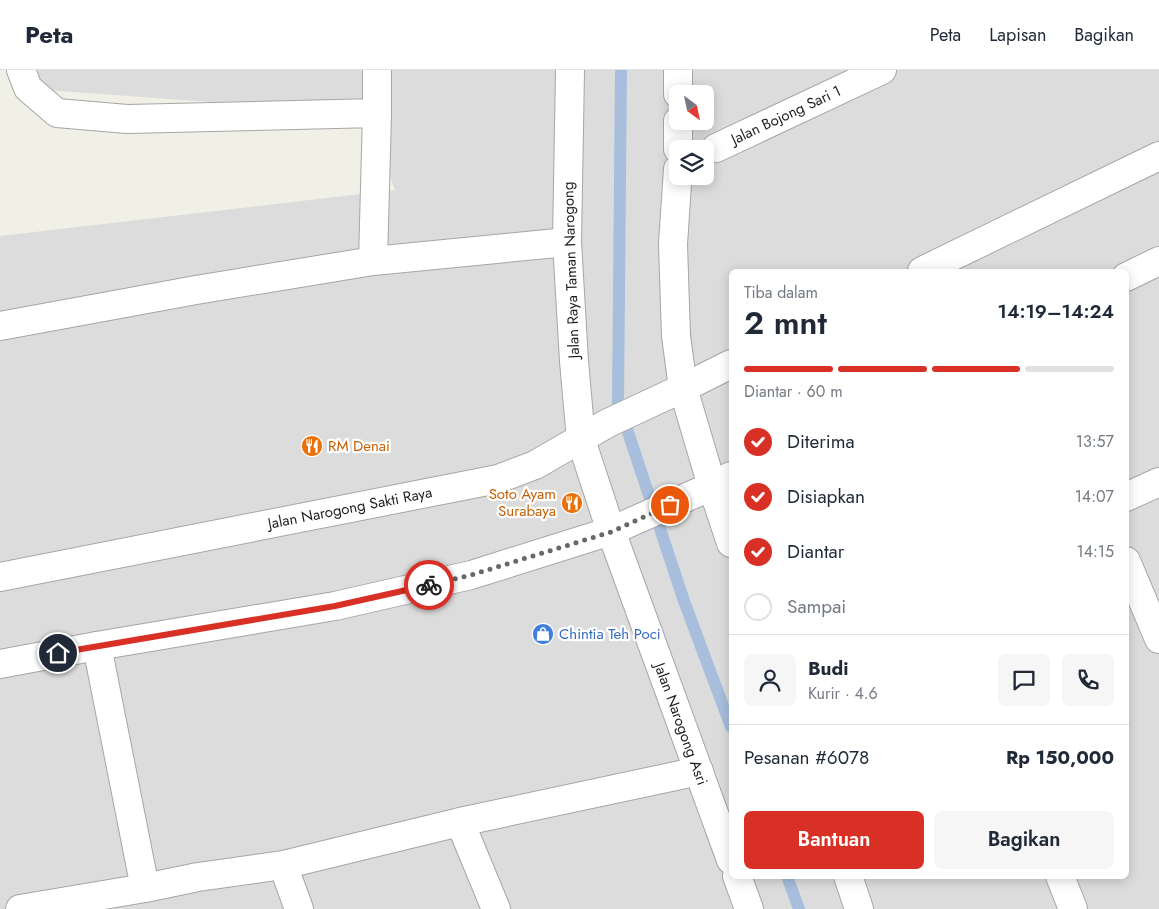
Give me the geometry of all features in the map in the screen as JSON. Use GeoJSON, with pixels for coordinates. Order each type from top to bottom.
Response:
{"type":"FeatureCollection","features":[{"type":"Feature","properties":{"kind":"street"},"geometry":{"type":"LineString","coordinates":[[21,70],[28,88],[57,113],[127,119],[377,112]]}},
{"type":"Feature","properties":{"kind":"street"},"geometry":{"type":"LineString","coordinates":[[373,261],[377,112],[376,70]]}},
{"type":"Feature","properties":{"kind":"street","name":"Jalan Raya Taman Narogong"},"geometry":{"type":"LineString","coordinates":[[570,70],[567,242],[580,440]]}},
{"type":"Feature","properties":{"kind":"street"},"geometry":{"type":"LineString","coordinates":[[678,70],[678,85]]}},
{"type":"Feature","properties":{"kind":"street","name":"Jalan Bojong Sari 1"},"geometry":{"type":"LineString","coordinates":[[716,148],[870,73]]}},
{"type":"Feature","properties":{"kind":"street"},"geometry":{"type":"LineString","coordinates":[[926,269],[1159,156]]}},
{"type":"Feature","properties":{"kind":"street"},"geometry":{"type":"LineString","coordinates":[[677,185],[673,244],[676,336],[683,388],[721,481],[729,531]]}},
{"type":"Feature","properties":{"kind":"street"},"geometry":{"type":"LineString","coordinates":[[0,326],[196,290],[373,261],[567,242]]}},
{"type":"Feature","properties":{"kind":"street"},"geometry":{"type":"LineString","coordinates":[[1129,276],[1159,261]]}},
{"type":"Feature","properties":{"kind":"street","name":"Jalan Narogong Sakti Raya"},"geometry":{"type":"LineString","coordinates":[[0,577],[498,479],[535,465],[608,423],[729,365]]}},
{"type":"Feature","properties":{"kind":"street","name":"Jalan Narogong Asri"},"geometry":{"type":"LineString","coordinates":[[580,440],[611,532],[729,854]]}},
{"type":"Feature","properties":{"kind":"street"},"geometry":{"type":"LineString","coordinates":[[0,664],[345,604],[471,575],[611,532],[721,481]]}},
{"type":"Feature","properties":{"kind":"street"},"geometry":{"type":"LineString","coordinates":[[1129,496],[1159,482]]}},
{"type":"Feature","properties":{"kind":"street"},"geometry":{"type":"LineString","coordinates":[[1129,568],[1159,639]]}},
{"type":"Feature","properties":{"kind":"street"},"geometry":{"type":"LineString","coordinates":[[97,646],[145,888]]}},
{"type":"Feature","properties":{"kind":"street"},"geometry":{"type":"LineString","coordinates":[[20,909],[198,877],[283,865],[460,822],[699,771]]}},
{"type":"Feature","properties":{"kind":"street"},"geometry":{"type":"LineString","coordinates":[[460,822],[496,909]]}},
{"type":"Feature","properties":{"kind":"street"},"geometry":{"type":"LineString","coordinates":[[283,865],[299,909]]}},
{"type":"Feature","properties":{"kind":"street"},"geometry":{"type":"LineString","coordinates":[[738,879],[749,909]]}},
{"type":"Feature","properties":{"kind":"street"},"geometry":{"type":"LineString","coordinates":[[849,879],[859,909]]}},
{"type":"Feature","properties":{"kind":"street"},"geometry":{"type":"LineString","coordinates":[[1061,879],[1074,909]]}},
{"type":"Feature","properties":{"kind":"shaded area"},"geometry":{"type":"Polygon","coordinates":[[[24,70],[1159,70],[1159,909],[0,909],[0,236],[395,190],[364,113],[31,89],[24,70]]]}},
{"type":"Feature","properties":{"kind":"waterway"},"geometry":{"type":"LineString","coordinates":[[621,70],[618,402],[684,601],[729,722]]}},
{"type":"Feature","properties":{"kind":"waterway"},"geometry":{"type":"LineString","coordinates":[[788,879],[799,909]]}},
{"type":"Feature","properties":{"kind":"way so far"},"geometry":{"type":"LineString","coordinates":[[429,585],[471,575],[611,532],[670,505]]}},
{"type":"Feature","properties":{"kind":"place","name":"RM Denai"},"geometry":{"type":"Point","coordinates":[312,446]}},
{"type":"Feature","properties":{"kind":"place","name":"Soto Ayam Surabaya"},"geometry":{"type":"Point","coordinates":[572,503]}},
{"type":"Feature","properties":{"kind":"place","name":"Chintia Teh Poci"},"geometry":{"type":"Point","coordinates":[543,634]}},
{"type":"Feature","properties":{"kind":"route"},"geometry":{"type":"LineString","coordinates":[[58,653],[335,606],[429,585]]}}]}
